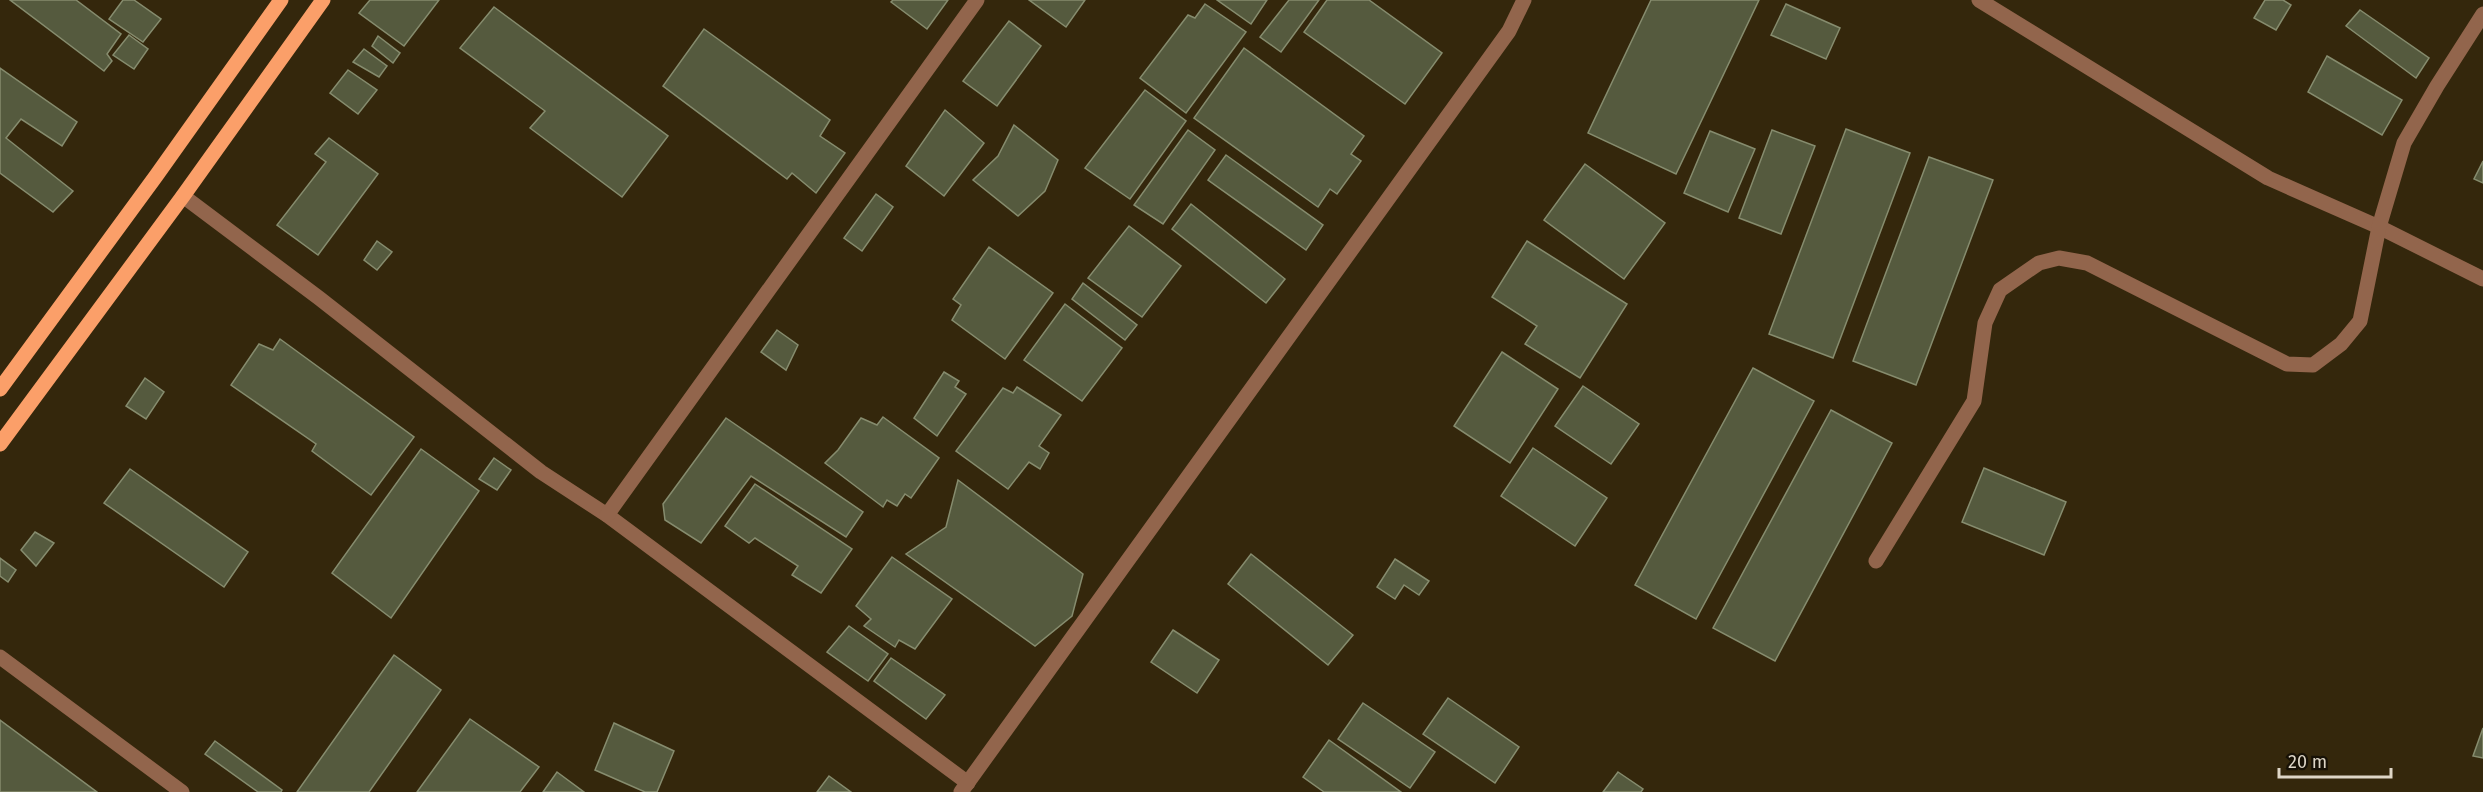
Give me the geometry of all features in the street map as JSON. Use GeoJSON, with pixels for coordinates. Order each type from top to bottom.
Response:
{"type":"FeatureCollection","features":[{"type":"Feature","properties":{"kind":"main road"},"geometry":{"type":"LineString","coordinates":[[0,388],[156,176],[281,0]]}},
{"type":"Feature","properties":{"kind":"main road"},"geometry":{"type":"LineString","coordinates":[[0,444],[183,196],[323,0]]}},
{"type":"Feature","properties":{"kind":"street"},"geometry":{"type":"LineString","coordinates":[[607,515],[977,0]]}},
{"type":"Feature","properties":{"kind":"street"},"geometry":{"type":"LineString","coordinates":[[183,196],[319,298],[541,472],[607,515],[965,787],[1502,40],[1524,0]]}},
{"type":"Feature","properties":{"kind":"street"},"geometry":{"type":"LineString","coordinates":[[1979,0],[2268,178],[2379,227],[2483,279]]}},
{"type":"Feature","properties":{"kind":"street"},"geometry":{"type":"LineString","coordinates":[[1876,561],[1974,401],[1985,323],[2000,290],[2039,263],[2059,258],[2087,263],[2287,364],[2313,365],[2341,344],[2360,321],[2379,227],[2404,143],[2483,14]]}},
{"type":"Feature","properties":{"kind":"street"},"geometry":{"type":"LineString","coordinates":[[0,657],[183,792]]}},
{"type":"Feature","properties":{"kind":"building"},"geometry":{"type":"Polygon","coordinates":[[[10,0],[76,0],[121,34],[107,54],[112,61],[104,71],[10,0]]]}},
{"type":"Feature","properties":{"kind":"building"},"geometry":{"type":"Polygon","coordinates":[[[123,0],[134,0],[161,19],[143,42],[109,19],[123,0]]]}},
{"type":"Feature","properties":{"kind":"building"},"geometry":{"type":"Polygon","coordinates":[[[370,0],[439,0],[404,46],[359,13],[370,0]]]}},
{"type":"Feature","properties":{"kind":"building"},"geometry":{"type":"Polygon","coordinates":[[[893,0],[948,0],[927,29],[891,2],[893,0]]]}},
{"type":"Feature","properties":{"kind":"building"},"geometry":{"type":"Polygon","coordinates":[[[1029,0],[1085,0],[1066,27],[1029,0]]]}},
{"type":"Feature","properties":{"kind":"building"},"geometry":{"type":"Polygon","coordinates":[[[1217,0],[1267,0],[1251,24],[1217,0]]]}},
{"type":"Feature","properties":{"kind":"building"},"geometry":{"type":"Polygon","coordinates":[[[1289,0],[1319,0],[1281,52],[1260,37],[1289,0]]]}},
{"type":"Feature","properties":{"kind":"building"},"geometry":{"type":"Polygon","coordinates":[[[1327,0],[1369,0],[1442,53],[1405,104],[1304,32],[1327,0]]]}},
{"type":"Feature","properties":{"kind":"building"},"geometry":{"type":"Polygon","coordinates":[[[1651,0],[1759,0],[1676,174],[1588,133],[1651,0]]]}},
{"type":"Feature","properties":{"kind":"building"},"geometry":{"type":"Polygon","coordinates":[[[2265,0],[2283,0],[2291,5],[2276,30],[2254,18],[2265,0]]]}},
{"type":"Feature","properties":{"kind":"building"},"geometry":{"type":"Polygon","coordinates":[[[1205,4],[1246,32],[1186,113],[1140,78],[1188,15],[1195,18],[1205,4]]]}},
{"type":"Feature","properties":{"kind":"building"},"geometry":{"type":"Polygon","coordinates":[[[1786,4],[1840,28],[1826,59],[1771,35],[1786,4]]]}},
{"type":"Feature","properties":{"kind":"building"},"geometry":{"type":"Polygon","coordinates":[[[494,7],[668,136],[622,197],[530,128],[545,111],[460,48],[494,7]]]}},
{"type":"Feature","properties":{"kind":"building"},"geometry":{"type":"Polygon","coordinates":[[[2360,10],[2429,58],[2416,78],[2346,26],[2360,10]]]}},
{"type":"Feature","properties":{"kind":"building"},"geometry":{"type":"Polygon","coordinates":[[[1009,21],[1041,46],[997,106],[963,81],[1009,21]]]}},
{"type":"Feature","properties":{"kind":"building"},"geometry":{"type":"Polygon","coordinates":[[[704,29],[830,120],[820,136],[845,153],[816,193],[792,173],[787,179],[663,86],[704,29]]]}},
{"type":"Feature","properties":{"kind":"building"},"geometry":{"type":"Polygon","coordinates":[[[129,35],[148,49],[134,69],[113,55],[129,35]]]}},
{"type":"Feature","properties":{"kind":"building"},"geometry":{"type":"Polygon","coordinates":[[[378,36],[400,53],[393,63],[372,46],[378,36]]]}},
{"type":"Feature","properties":{"kind":"building"},"geometry":{"type":"Polygon","coordinates":[[[1244,48],[1364,136],[1351,154],[1361,161],[1337,194],[1330,189],[1318,207],[1194,118],[1244,48]]]}},
{"type":"Feature","properties":{"kind":"building"},"geometry":{"type":"Polygon","coordinates":[[[364,49],[387,66],[379,77],[353,62],[364,49]]]}},
{"type":"Feature","properties":{"kind":"building"},"geometry":{"type":"Polygon","coordinates":[[[2327,56],[2402,100],[2382,135],[2308,92],[2327,56]]]}},
{"type":"Feature","properties":{"kind":"building"},"geometry":{"type":"Polygon","coordinates":[[[0,68],[77,122],[62,146],[21,119],[6,138],[73,191],[53,212],[0,173],[0,68]]]}},
{"type":"Feature","properties":{"kind":"building"},"geometry":{"type":"Polygon","coordinates":[[[348,70],[377,90],[358,114],[330,93],[348,70]]]}},
{"type":"Feature","properties":{"kind":"building"},"geometry":{"type":"Polygon","coordinates":[[[1145,90],[1186,121],[1130,199],[1085,168],[1145,90]]]}},
{"type":"Feature","properties":{"kind":"building"},"geometry":{"type":"Polygon","coordinates":[[[945,110],[984,143],[944,196],[906,166],[945,110]]]}},
{"type":"Feature","properties":{"kind":"building"},"geometry":{"type":"Polygon","coordinates":[[[1014,125],[1058,160],[1045,191],[1018,216],[973,180],[998,156],[1014,125]]]}},
{"type":"Feature","properties":{"kind":"building"},"geometry":{"type":"Polygon","coordinates":[[[1846,129],[1910,153],[1833,358],[1769,334],[1846,129]]]}},
{"type":"Feature","properties":{"kind":"building"},"geometry":{"type":"Polygon","coordinates":[[[1188,130],[1215,150],[1163,224],[1134,205],[1188,130]]]}},
{"type":"Feature","properties":{"kind":"building"},"geometry":{"type":"Polygon","coordinates":[[[1772,130],[1815,146],[1781,234],[1739,218],[1772,130]]]}},
{"type":"Feature","properties":{"kind":"building"},"geometry":{"type":"Polygon","coordinates":[[[1710,131],[1755,149],[1728,212],[1684,193],[1710,131]]]}},
{"type":"Feature","properties":{"kind":"building"},"geometry":{"type":"Polygon","coordinates":[[[329,138],[378,174],[318,255],[277,225],[326,162],[315,154],[329,138]]]}},
{"type":"Feature","properties":{"kind":"building"},"geometry":{"type":"Polygon","coordinates":[[[1226,155],[1323,225],[1306,250],[1208,180],[1226,155]]]}},
{"type":"Feature","properties":{"kind":"building"},"geometry":{"type":"Polygon","coordinates":[[[1929,157],[1993,180],[1916,385],[1853,361],[1929,157]]]}},
{"type":"Feature","properties":{"kind":"building"},"geometry":{"type":"Polygon","coordinates":[[[2483,161],[2483,183],[2474,179],[2483,161]]]}},
{"type":"Feature","properties":{"kind":"building"},"geometry":{"type":"Polygon","coordinates":[[[1585,164],[1665,223],[1624,279],[1544,220],[1585,164]]]}},
{"type":"Feature","properties":{"kind":"building"},"geometry":{"type":"Polygon","coordinates":[[[876,194],[893,207],[862,251],[844,238],[876,194]]]}},
{"type":"Feature","properties":{"kind":"building"},"geometry":{"type":"Polygon","coordinates":[[[1191,204],[1285,279],[1266,303],[1172,229],[1191,204]]]}},
{"type":"Feature","properties":{"kind":"building"},"geometry":{"type":"Polygon","coordinates":[[[1129,226],[1181,266],[1142,317],[1088,278],[1129,226]]]}},
{"type":"Feature","properties":{"kind":"building"},"geometry":{"type":"Polygon","coordinates":[[[377,241],[392,252],[377,270],[364,260],[377,241]]]}},
{"type":"Feature","properties":{"kind":"building"},"geometry":{"type":"Polygon","coordinates":[[[1527,241],[1627,304],[1580,378],[1525,344],[1537,326],[1492,297],[1527,241]]]}},
{"type":"Feature","properties":{"kind":"building"},"geometry":{"type":"Polygon","coordinates":[[[989,247],[1053,293],[1005,359],[952,320],[961,305],[953,299],[989,247]]]}},
{"type":"Feature","properties":{"kind":"building"},"geometry":{"type":"Polygon","coordinates":[[[1083,283],[1137,325],[1125,340],[1072,299],[1083,283]]]}},
{"type":"Feature","properties":{"kind":"building"},"geometry":{"type":"Polygon","coordinates":[[[1065,304],[1122,348],[1082,401],[1024,360],[1065,304]]]}},
{"type":"Feature","properties":{"kind":"building"},"geometry":{"type":"Polygon","coordinates":[[[777,330],[798,345],[786,370],[761,352],[777,330]]]}},
{"type":"Feature","properties":{"kind":"building"},"geometry":{"type":"Polygon","coordinates":[[[280,339],[414,437],[371,495],[312,451],[316,444],[231,385],[259,344],[273,350],[280,339]]]}},
{"type":"Feature","properties":{"kind":"building"},"geometry":{"type":"Polygon","coordinates":[[[1502,352],[1558,389],[1510,463],[1454,426],[1502,352]]]}},
{"type":"Feature","properties":{"kind":"building"},"geometry":{"type":"Polygon","coordinates":[[[1753,368],[1814,401],[1696,619],[1635,585],[1753,368]]]}},
{"type":"Feature","properties":{"kind":"building"},"geometry":{"type":"Polygon","coordinates":[[[944,372],[959,381],[955,387],[966,394],[937,436],[914,418],[944,372]]]}},
{"type":"Feature","properties":{"kind":"building"},"geometry":{"type":"Polygon","coordinates":[[[145,378],[164,392],[146,419],[126,406],[145,378]]]}},
{"type":"Feature","properties":{"kind":"building"},"geometry":{"type":"Polygon","coordinates":[[[1583,386],[1639,424],[1611,464],[1555,426],[1583,386]]]}},
{"type":"Feature","properties":{"kind":"building"},"geometry":{"type":"Polygon","coordinates":[[[1017,387],[1061,415],[1039,446],[1049,453],[1040,469],[1029,462],[1008,489],[956,451],[1003,388],[1013,393],[1017,387]]]}},
{"type":"Feature","properties":{"kind":"building"},"geometry":{"type":"Polygon","coordinates":[[[1831,410],[1892,443],[1775,661],[1713,628],[1831,410]]]}},
{"type":"Feature","properties":{"kind":"building"},"geometry":{"type":"Polygon","coordinates":[[[883,417],[939,458],[911,498],[905,494],[897,506],[887,500],[883,507],[825,463],[838,450],[861,418],[877,425],[883,417]]]}},
{"type":"Feature","properties":{"kind":"building"},"geometry":{"type":"Polygon","coordinates":[[[726,418],[863,512],[846,537],[751,476],[701,543],[665,520],[663,504],[726,418]]]}},
{"type":"Feature","properties":{"kind":"building"},"geometry":{"type":"Polygon","coordinates":[[[1533,448],[1607,498],[1575,546],[1501,496],[1533,448]]]}},
{"type":"Feature","properties":{"kind":"building"},"geometry":{"type":"Polygon","coordinates":[[[421,449],[479,491],[391,618],[332,573],[421,449]]]}},
{"type":"Feature","properties":{"kind":"building"},"geometry":{"type":"Polygon","coordinates":[[[494,458],[511,470],[497,490],[479,479],[494,458]]]}},
{"type":"Feature","properties":{"kind":"building"},"geometry":{"type":"Polygon","coordinates":[[[1984,468],[2066,502],[2044,555],[1962,522],[1984,468]]]}},
{"type":"Feature","properties":{"kind":"building"},"geometry":{"type":"Polygon","coordinates":[[[130,469],[248,552],[224,587],[104,503],[130,469]]]}},
{"type":"Feature","properties":{"kind":"building"},"geometry":{"type":"Polygon","coordinates":[[[958,480],[1083,574],[1072,616],[1035,646],[906,554],[946,527],[958,480]]]}},
{"type":"Feature","properties":{"kind":"building"},"geometry":{"type":"Polygon","coordinates":[[[755,484],[852,549],[821,593],[792,575],[798,566],[755,538],[749,543],[725,526],[755,484]]]}},
{"type":"Feature","properties":{"kind":"building"},"geometry":{"type":"Polygon","coordinates":[[[35,532],[54,543],[36,566],[21,550],[35,532]]]}},
{"type":"Feature","properties":{"kind":"building"},"geometry":{"type":"Polygon","coordinates":[[[1251,554],[1353,635],[1328,665],[1228,584],[1251,554]]]}},
{"type":"Feature","properties":{"kind":"building"},"geometry":{"type":"Polygon","coordinates":[[[892,557],[952,599],[915,649],[899,640],[895,647],[864,626],[871,619],[856,606],[892,557]]]}},
{"type":"Feature","properties":{"kind":"building"},"geometry":{"type":"Polygon","coordinates":[[[0,558],[16,570],[8,582],[0,576],[0,558]]]}},
{"type":"Feature","properties":{"kind":"building"},"geometry":{"type":"Polygon","coordinates":[[[1395,559],[1429,581],[1419,595],[1404,585],[1395,599],[1377,587],[1395,559]]]}},
{"type":"Feature","properties":{"kind":"building"},"geometry":{"type":"Polygon","coordinates":[[[849,626],[888,654],[868,681],[827,652],[849,626]]]}},
{"type":"Feature","properties":{"kind":"building"},"geometry":{"type":"Polygon","coordinates":[[[1173,630],[1219,660],[1197,693],[1151,662],[1173,630]]]}},
{"type":"Feature","properties":{"kind":"building"},"geometry":{"type":"Polygon","coordinates":[[[394,655],[441,690],[369,792],[297,792],[394,655]]]}},
{"type":"Feature","properties":{"kind":"building"},"geometry":{"type":"Polygon","coordinates":[[[891,658],[945,695],[926,719],[874,681],[891,658]]]}},
{"type":"Feature","properties":{"kind":"building"},"geometry":{"type":"Polygon","coordinates":[[[1448,698],[1519,747],[1495,783],[1423,734],[1448,698]]]}},
{"type":"Feature","properties":{"kind":"building"},"geometry":{"type":"Polygon","coordinates":[[[1363,703],[1435,752],[1410,788],[1338,739],[1363,703]]]}},
{"type":"Feature","properties":{"kind":"building"},"geometry":{"type":"Polygon","coordinates":[[[470,719],[539,767],[520,792],[417,792],[470,719]]]}},
{"type":"Feature","properties":{"kind":"building"},"geometry":{"type":"Polygon","coordinates":[[[0,720],[97,792],[0,792],[0,720]]]}},
{"type":"Feature","properties":{"kind":"building"},"geometry":{"type":"Polygon","coordinates":[[[614,723],[674,751],[657,792],[645,792],[595,770],[614,723]]]}},
{"type":"Feature","properties":{"kind":"building"},"geometry":{"type":"Polygon","coordinates":[[[2483,728],[2483,758],[2473,756],[2483,728]]]}},
{"type":"Feature","properties":{"kind":"building"},"geometry":{"type":"Polygon","coordinates":[[[1329,740],[1401,792],[1324,792],[1303,777],[1329,740]]]}},
{"type":"Feature","properties":{"kind":"building"},"geometry":{"type":"Polygon","coordinates":[[[215,741],[282,790],[281,792],[258,792],[205,754],[215,741]]]}},
{"type":"Feature","properties":{"kind":"building"},"geometry":{"type":"Polygon","coordinates":[[[557,772],[584,792],[543,792],[557,772]]]}},
{"type":"Feature","properties":{"kind":"building"},"geometry":{"type":"Polygon","coordinates":[[[1618,772],[1643,789],[1641,792],[1603,792],[1618,772]]]}},
{"type":"Feature","properties":{"kind":"building"},"geometry":{"type":"Polygon","coordinates":[[[829,776],[851,792],[817,792],[829,776]]]}}]}
